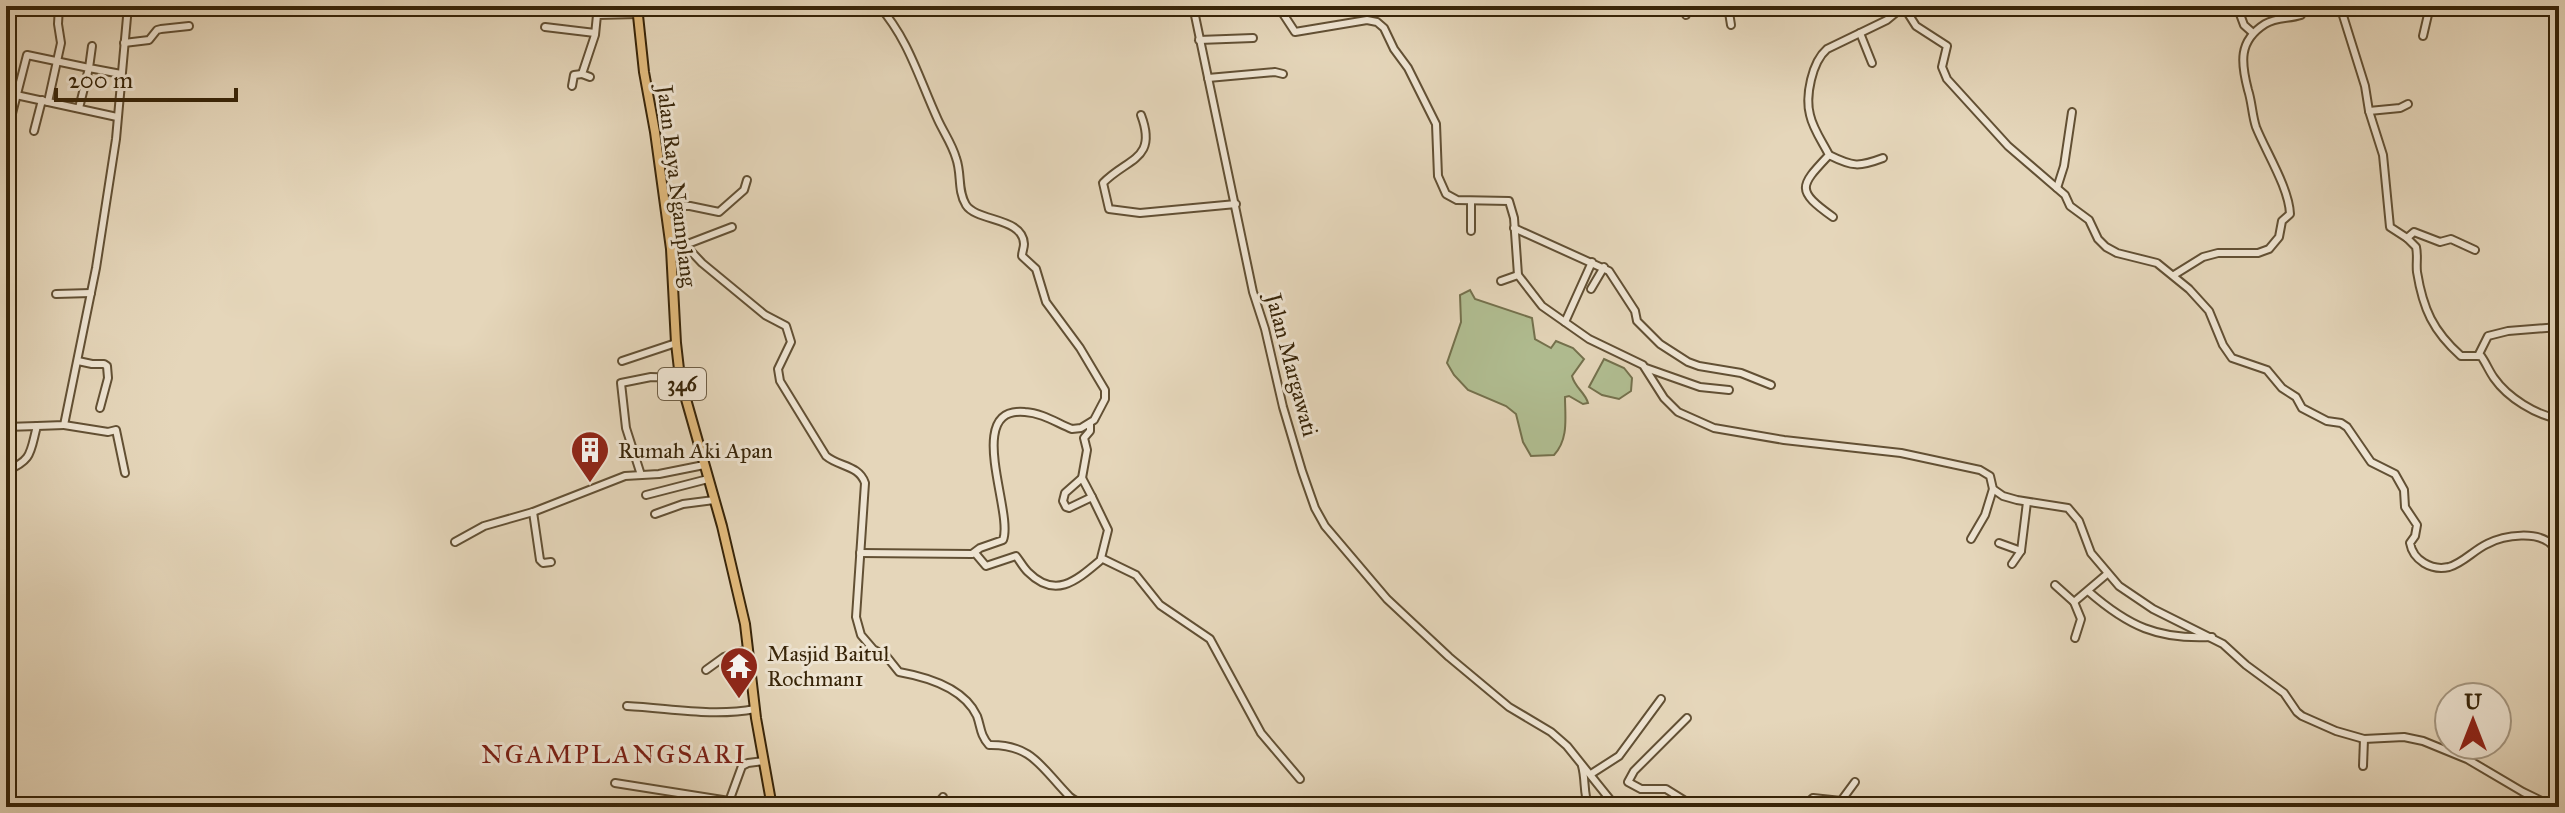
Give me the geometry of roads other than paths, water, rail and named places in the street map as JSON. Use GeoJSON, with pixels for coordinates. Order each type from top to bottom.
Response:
{"type":"FeatureCollection","features":[{"type":"Feature","properties":{"kind":"main road","name":"Jalan Raya Ngamplang"},"geometry":{"type":"LineString","coordinates":[[637,9],[671,250],[680,378],[717,510],[748,649]]}},
{"type":"Feature","properties":{"kind":"main road","name":"346"},"geometry":{"type":"LineString","coordinates":[[748,649],[772,807]]}},
{"type":"Feature","properties":{"kind":"street"},"geometry":{"type":"LineString","coordinates":[[52,6],[67,6]]}},
{"type":"Feature","properties":{"kind":"street"},"geometry":{"type":"LineString","coordinates":[[34,131],[61,43],[59,6]]}},
{"type":"Feature","properties":{"kind":"street"},"geometry":{"type":"LineString","coordinates":[[582,74],[599,15],[657,6]]}},
{"type":"Feature","properties":{"kind":"street","name":"Jalan Margawati"},"geometry":{"type":"LineString","coordinates":[[1193,6],[1253,292],[1286,418],[1316,510],[1325,526],[1387,599],[1509,707],[1555,735],[1616,807]]}},
{"type":"Feature","properties":{"kind":"street"},"geometry":{"type":"LineString","coordinates":[[1278,6],[1295,32],[1367,20],[1377,22],[1384,28],[1436,124],[1439,182],[1453,199],[1509,201],[1513,211],[1518,275],[1542,306],[1589,339],[1646,368],[1700,387],[1729,390]]}},
{"type":"Feature","properties":{"kind":"street"},"geometry":{"type":"LineString","coordinates":[[1682,6],[1686,15]]}},
{"type":"Feature","properties":{"kind":"street"},"geometry":{"type":"LineString","coordinates":[[1728,6],[1731,25]]}},
{"type":"Feature","properties":{"kind":"street"},"geometry":{"type":"LineString","coordinates":[[1883,158],[1858,166],[1829,155],[1810,115],[1813,72],[1823,52],[1887,20],[1904,6],[1916,26],[1947,46],[1942,67],[1947,79],[2008,146],[2057,188],[2070,206],[2093,225],[2098,239],[2109,250],[2157,263],[2174,275],[2209,311],[2232,358],[2267,370],[2282,388],[2296,397],[2302,408],[2347,427],[2371,462],[2395,474],[2404,490],[2405,507],[2417,525],[2410,543],[2418,559],[2430,566],[2449,567],[2488,543],[2516,537],[2542,538],[2558,551],[2554,570],[2559,580]]}},
{"type":"Feature","properties":{"kind":"street"},"geometry":{"type":"LineString","coordinates":[[2237,6],[2244,25],[2253,33]]}},
{"type":"Feature","properties":{"kind":"street"},"geometry":{"type":"LineString","coordinates":[[2174,275],[2203,257],[2218,253],[2258,253],[2269,249],[2279,237],[2282,221],[2290,214],[2287,194],[2255,122],[2242,72],[2245,46],[2253,33],[2268,22],[2301,15],[2310,6],[2338,6],[2365,86],[2369,111],[2383,155],[2390,225],[2417,250],[2417,274],[2423,302],[2432,323],[2461,356],[2481,356],[2501,387],[2518,401],[2538,413],[2559,419]]}},
{"type":"Feature","properties":{"kind":"street"},"geometry":{"type":"LineString","coordinates":[[2423,36],[2430,6]]}},
{"type":"Feature","properties":{"kind":"street"},"geometry":{"type":"LineString","coordinates":[[64,425],[91,293],[116,139],[128,8],[105,11],[101,8]]}},
{"type":"Feature","properties":{"kind":"street"},"geometry":{"type":"LineString","coordinates":[[862,552],[977,553],[1003,540],[1001,492],[993,459],[994,438],[1000,421],[1008,414],[1023,411],[1079,429],[1090,424],[1105,399],[1104,387],[1046,302],[1036,269],[1023,259],[1024,240],[1003,221],[974,213],[966,204],[959,189],[956,157],[938,122],[907,44],[884,8]]}},
{"type":"Feature","properties":{"kind":"street"},"geometry":{"type":"LineString","coordinates":[[124,43],[149,40],[157,30],[189,26]]}},
{"type":"Feature","properties":{"kind":"street"},"geometry":{"type":"LineString","coordinates":[[545,27],[595,33]]}},
{"type":"Feature","properties":{"kind":"street"},"geometry":{"type":"LineString","coordinates":[[1860,33],[1872,63]]}},
{"type":"Feature","properties":{"kind":"street"},"geometry":{"type":"LineString","coordinates":[[1199,40],[1253,38]]}},
{"type":"Feature","properties":{"kind":"street"},"geometry":{"type":"LineString","coordinates":[[79,108],[92,46]]}},
{"type":"Feature","properties":{"kind":"street"},"geometry":{"type":"LineString","coordinates":[[6,137],[27,55],[121,74]]}},
{"type":"Feature","properties":{"kind":"street"},"geometry":{"type":"LineString","coordinates":[[1208,78],[1275,72],[1283,74]]}},
{"type":"Feature","properties":{"kind":"street"},"geometry":{"type":"LineString","coordinates":[[572,86],[574,75],[590,77]]}},
{"type":"Feature","properties":{"kind":"street"},"geometry":{"type":"LineString","coordinates":[[16,95],[117,117]]}},
{"type":"Feature","properties":{"kind":"street"},"geometry":{"type":"LineString","coordinates":[[2369,111],[2400,108],[2408,104]]}},
{"type":"Feature","properties":{"kind":"street"},"geometry":{"type":"LineString","coordinates":[[2057,188],[2064,166],[2072,112]]}},
{"type":"Feature","properties":{"kind":"street"},"geometry":{"type":"LineString","coordinates":[[1141,115],[1147,142],[1138,158],[1103,183],[1109,209],[1140,213],[1236,204]]}},
{"type":"Feature","properties":{"kind":"street"},"geometry":{"type":"LineString","coordinates":[[1829,155],[1808,177],[1806,187],[1819,206],[1833,217]]}},
{"type":"Feature","properties":{"kind":"street"},"geometry":{"type":"LineString","coordinates":[[665,206],[690,206],[719,212],[744,190],[747,180]]}},
{"type":"Feature","properties":{"kind":"street"},"geometry":{"type":"LineString","coordinates":[[1471,201],[1471,231]]}},
{"type":"Feature","properties":{"kind":"street"},"geometry":{"type":"LineString","coordinates":[[671,250],[732,227]]}},
{"type":"Feature","properties":{"kind":"street"},"geometry":{"type":"LineString","coordinates":[[1514,228],[1604,267],[1615,276],[1635,311],[1636,319],[1667,349],[1694,365],[1741,373],[1771,385]]}},
{"type":"Feature","properties":{"kind":"street"},"geometry":{"type":"LineString","coordinates":[[2407,238],[2414,232],[2443,242],[2451,239],[2475,250]]}},
{"type":"Feature","properties":{"kind":"street"},"geometry":{"type":"LineString","coordinates":[[685,245],[765,315],[788,329],[791,346],[778,369],[780,381],[826,456],[837,464],[858,471],[864,479],[856,617],[861,635],[899,672],[924,677],[969,701],[978,719],[981,736],[989,745],[1022,749],[1072,799],[1086,807]]}},
{"type":"Feature","properties":{"kind":"street"},"geometry":{"type":"LineString","coordinates":[[1565,322],[1592,262]]}},
{"type":"Feature","properties":{"kind":"street"},"geometry":{"type":"LineString","coordinates":[[1591,289],[1604,267]]}},
{"type":"Feature","properties":{"kind":"street"},"geometry":{"type":"LineString","coordinates":[[1501,281],[1518,275]]}},
{"type":"Feature","properties":{"kind":"street"},"geometry":{"type":"LineString","coordinates":[[56,294],[91,293]]}},
{"type":"Feature","properties":{"kind":"street"},"geometry":{"type":"LineString","coordinates":[[2478,356],[2488,336],[2508,331],[2559,327]]}},
{"type":"Feature","properties":{"kind":"street"},"geometry":{"type":"LineString","coordinates":[[622,361],[676,343]]}},
{"type":"Feature","properties":{"kind":"street"},"geometry":{"type":"LineString","coordinates":[[78,361],[107,366],[108,378],[100,408]]}},
{"type":"Feature","properties":{"kind":"street"},"geometry":{"type":"LineString","coordinates":[[1646,368],[1673,408],[1702,424],[1784,440],[1901,453],[1985,472],[1993,479],[1993,489],[1985,515],[1971,539]]}},
{"type":"Feature","properties":{"kind":"street"},"geometry":{"type":"LineString","coordinates":[[641,475],[626,428],[621,383],[651,377],[680,378]]}},
{"type":"Feature","properties":{"kind":"street"},"geometry":{"type":"LineString","coordinates":[[1090,424],[1090,431],[1084,438],[1087,450],[1082,478],[1107,527],[1100,553],[1102,559],[1136,575],[1160,605],[1210,639],[1262,735],[1300,779]]}},
{"type":"Feature","properties":{"kind":"street"},"geometry":{"type":"LineString","coordinates":[[6,427],[64,425],[108,432],[116,430],[125,473]]}},
{"type":"Feature","properties":{"kind":"street"},"geometry":{"type":"LineString","coordinates":[[6,471],[28,458],[37,426]]}},
{"type":"Feature","properties":{"kind":"street"},"geometry":{"type":"LineString","coordinates":[[455,542],[484,526],[533,512],[620,477],[704,465]]}},
{"type":"Feature","properties":{"kind":"street"},"geometry":{"type":"LineString","coordinates":[[1082,478],[1065,493],[1063,503],[1069,508],[1092,497]]}},
{"type":"Feature","properties":{"kind":"street"},"geometry":{"type":"LineString","coordinates":[[646,495],[708,479]]}},
{"type":"Feature","properties":{"kind":"street"},"geometry":{"type":"LineString","coordinates":[[1993,489],[2003,496],[2063,506],[2073,512],[2091,553],[2119,586],[2146,605],[2213,637],[2284,693],[2297,712],[2336,731],[2364,739],[2404,737],[2423,741],[2467,759],[2554,807]]}},
{"type":"Feature","properties":{"kind":"street"},"geometry":{"type":"LineString","coordinates":[[655,514],[683,504],[714,500]]}},
{"type":"Feature","properties":{"kind":"street"},"geometry":{"type":"LineString","coordinates":[[2012,564],[2021,551],[2027,502]]}},
{"type":"Feature","properties":{"kind":"street"},"geometry":{"type":"LineString","coordinates":[[533,512],[540,560],[543,563],[551,562]]}},
{"type":"Feature","properties":{"kind":"street"},"geometry":{"type":"LineString","coordinates":[[1999,543],[2021,551]]}},
{"type":"Feature","properties":{"kind":"street"},"geometry":{"type":"LineString","coordinates":[[977,553],[986,566],[1016,556],[1037,580],[1056,587],[1081,577],[1102,559]]}},
{"type":"Feature","properties":{"kind":"street"},"geometry":{"type":"LineString","coordinates":[[2074,602],[2107,574]]}},
{"type":"Feature","properties":{"kind":"street"},"geometry":{"type":"LineString","coordinates":[[2055,585],[2074,602],[2081,619],[2075,638]]}},
{"type":"Feature","properties":{"kind":"street"},"geometry":{"type":"LineString","coordinates":[[2088,591],[2115,615],[2142,627],[2172,635],[2213,637]]}},
{"type":"Feature","properties":{"kind":"street"},"geometry":{"type":"LineString","coordinates":[[706,670],[724,657],[748,649]]}},
{"type":"Feature","properties":{"kind":"street"},"geometry":{"type":"LineString","coordinates":[[1591,774],[1619,756],[1661,699]]}},
{"type":"Feature","properties":{"kind":"street"},"geometry":{"type":"LineString","coordinates":[[627,706],[682,709],[703,714],[755,709]]}},
{"type":"Feature","properties":{"kind":"street"},"geometry":{"type":"LineString","coordinates":[[1687,718],[1634,771],[1628,782],[1641,789],[1668,790],[1695,807]]}},
{"type":"Feature","properties":{"kind":"street"},"geometry":{"type":"LineString","coordinates":[[2363,766],[2364,739]]}},
{"type":"Feature","properties":{"kind":"street"},"geometry":{"type":"LineString","coordinates":[[615,783],[728,804],[742,766],[764,761]]}},
{"type":"Feature","properties":{"kind":"street"},"geometry":{"type":"LineString","coordinates":[[1581,763],[1589,807]]}},
{"type":"Feature","properties":{"kind":"street"},"geometry":{"type":"LineString","coordinates":[[1803,807],[1813,798],[1841,801],[1855,782]]}},
{"type":"Feature","properties":{"kind":"street"},"geometry":{"type":"LineString","coordinates":[[935,807],[943,797]]}},
{"type":"Feature","properties":{"kind":"place","name":"Rumah Aki Apan"},"geometry":{"type":"Point","coordinates":[590,484]}},
{"type":"Feature","properties":{"kind":"place","name":"Masjid Baitul Rochman1"},"geometry":{"type":"Point","coordinates":[739,700]}},
{"type":"Feature","properties":{"kind":"district","name":"NGAMPLANGSARI"},"geometry":{"type":"Point","coordinates":[614,754]}}]}
